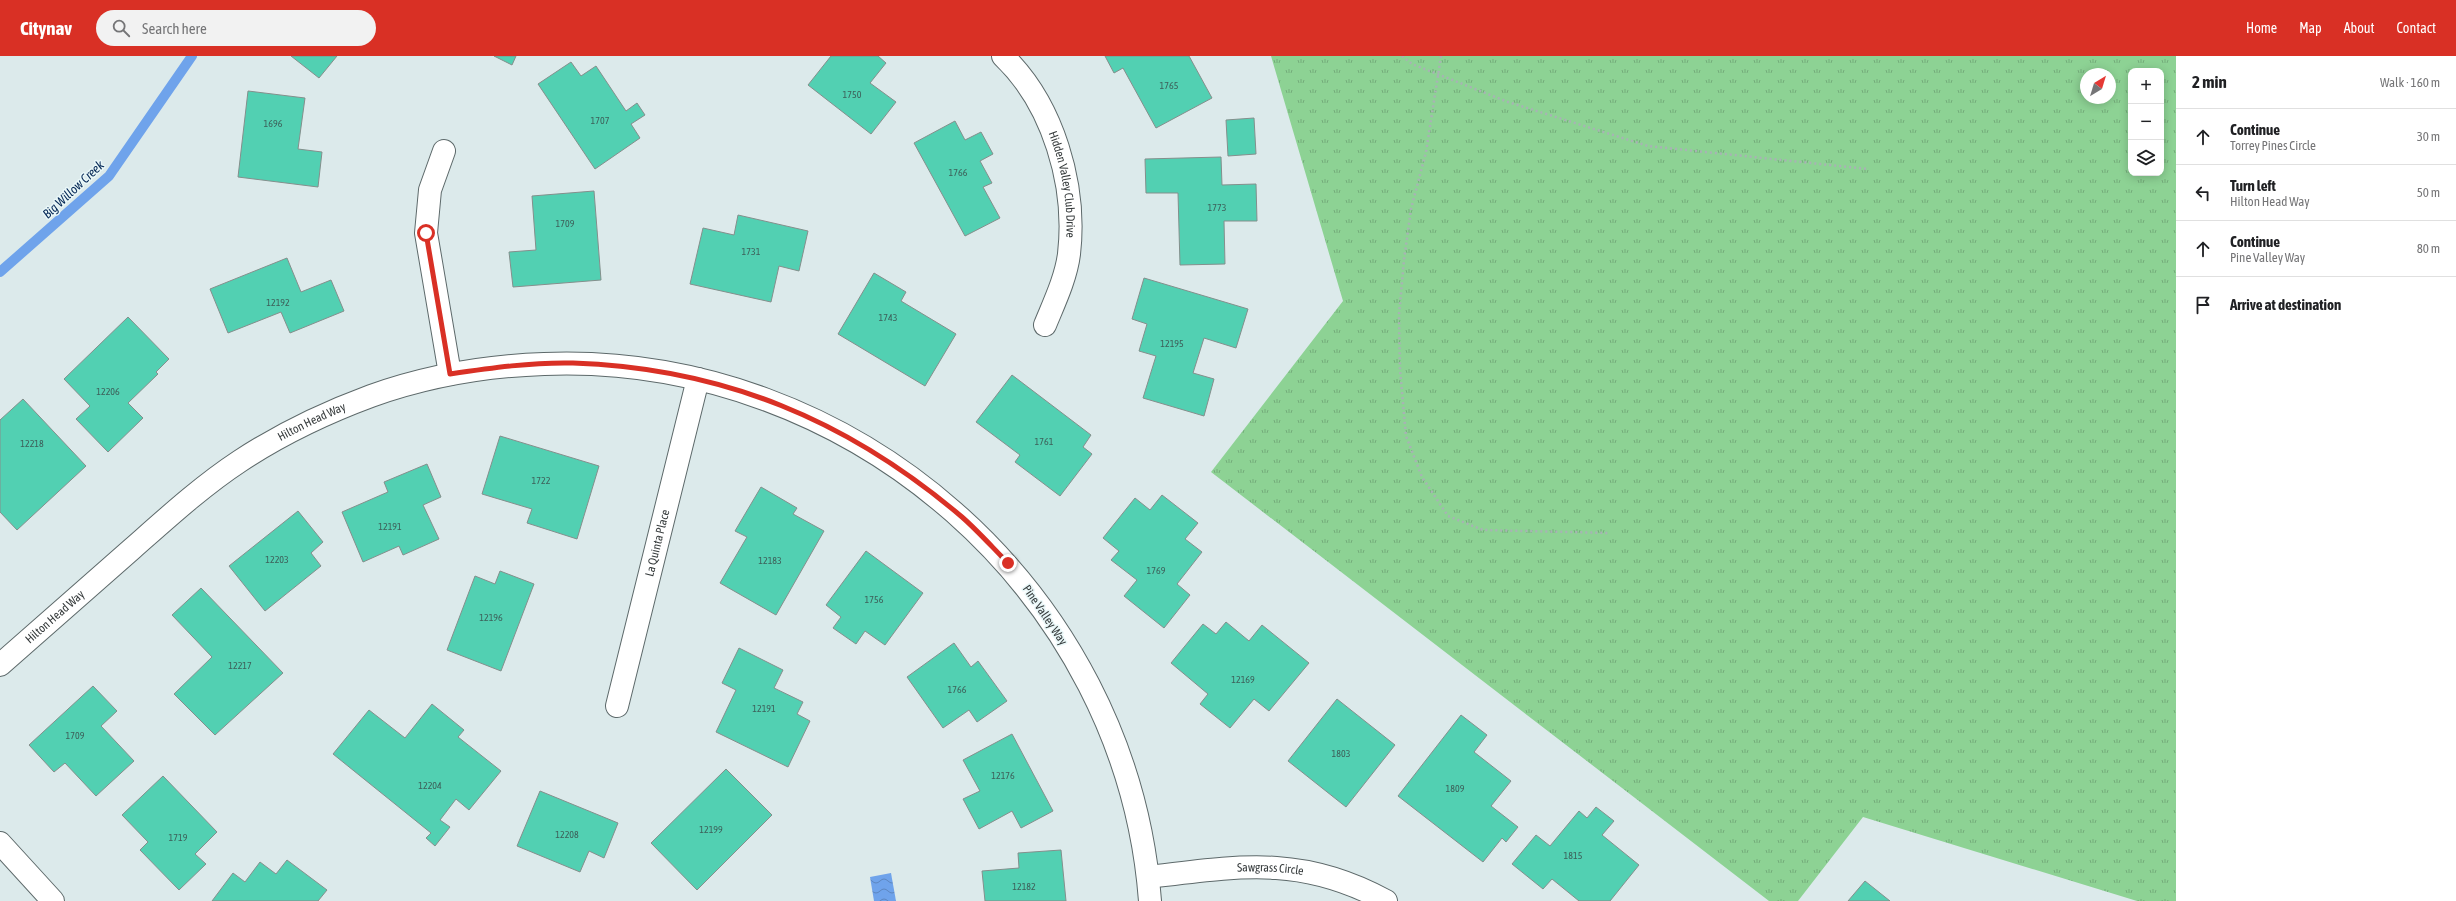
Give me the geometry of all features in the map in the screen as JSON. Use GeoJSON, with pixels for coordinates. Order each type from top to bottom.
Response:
{"type":"FeatureCollection","features":[{"type":"Feature","properties":{"kind":"street","name":"Hidden Valley Club Drive"},"geometry":{"type":"LineString","coordinates":[[1003,56],[1020,72],[1051,126],[1069,189],[1069,254],[1059,290],[1044,325]]}},
{"type":"Feature","properties":{"kind":"street"},"geometry":{"type":"LineString","coordinates":[[444,151],[430,190],[426,233],[450,374]]}},
{"type":"Feature","properties":{"kind":"street","name":"Hilton Head Way"},"geometry":{"type":"LineString","coordinates":[[0,665],[178,509],[238,462],[304,423],[375,395],[450,374],[510,365],[572,363],[635,367],[698,379]]}},
{"type":"Feature","properties":{"kind":"street","name":"La Quinta Place"},"geometry":{"type":"LineString","coordinates":[[617,706],[698,379]]}},
{"type":"Feature","properties":{"kind":"street","name":"Pine Valley Way"},"geometry":{"type":"LineString","coordinates":[[698,379],[753,394],[807,415],[861,443],[914,479],[963,518],[1008,563],[1047,615],[1082,671],[1104,718],[1123,769],[1139,822],[1149,877],[1150,901]]}},
{"type":"Feature","properties":{"kind":"street"},"geometry":{"type":"LineString","coordinates":[[0,843],[53,901]]}},
{"type":"Feature","properties":{"kind":"street","name":"Sawgrass Circle"},"geometry":{"type":"LineString","coordinates":[[1149,877],[1231,867],[1296,868],[1329,876],[1359,886],[1386,901]]}},
{"type":"Feature","properties":{"kind":"path"},"geometry":{"type":"LineString","coordinates":[[1402,56],[1412,64],[1508,102],[1648,146],[1868,169]]}},
{"type":"Feature","properties":{"kind":"path"},"geometry":{"type":"LineString","coordinates":[[1441,56],[1440,75],[1426,152],[1411,209],[1404,260],[1399,315],[1400,370],[1406,436],[1422,477],[1448,516],[1483,530],[1610,533]]}},
{"type":"Feature","properties":{"kind":"green space"},"geometry":{"type":"Polygon","coordinates":[[[1271,56],[2176,56],[2176,901],[2137,901],[1863,817],[1798,901],[1769,901],[1211,472],[1343,301],[1271,56]]]}},
{"type":"Feature","properties":{"kind":"water"},"geometry":{"type":"Polygon","coordinates":[[[891,873],[896,901],[874,901],[870,877],[891,873]]]}},
{"type":"Feature","properties":{"kind":"building"},"geometry":{"type":"Polygon","coordinates":[[[291,56],[337,56],[319,78],[291,56]]]}},
{"type":"Feature","properties":{"kind":"building"},"geometry":{"type":"Polygon","coordinates":[[[494,56],[516,56],[512,65],[494,56]]]}},
{"type":"Feature","properties":{"kind":"building"},"geometry":{"type":"Polygon","coordinates":[[[831,56],[878,56],[886,63],[870,83],[896,102],[871,134],[808,85],[831,56]]]}},
{"type":"Feature","properties":{"kind":"building"},"geometry":{"type":"Polygon","coordinates":[[[1105,56],[1189,56],[1212,98],[1156,128],[1123,68],[1114,73],[1105,56]]]}},
{"type":"Feature","properties":{"kind":"building"},"geometry":{"type":"Polygon","coordinates":[[[571,62],[581,76],[596,66],[626,111],[637,103],[645,115],[631,124],[640,138],[595,169],[538,84],[571,62]]]}},
{"type":"Feature","properties":{"kind":"building"},"geometry":{"type":"Polygon","coordinates":[[[248,91],[305,98],[298,149],[322,152],[318,187],[238,177],[248,91]]]}},
{"type":"Feature","properties":{"kind":"building"},"geometry":{"type":"Polygon","coordinates":[[[1254,118],[1256,154],[1228,156],[1226,120],[1254,118]]]}},
{"type":"Feature","properties":{"kind":"building"},"geometry":{"type":"Polygon","coordinates":[[[955,121],[965,140],[981,132],[993,154],[980,161],[992,183],[983,187],[1000,218],[965,236],[914,143],[955,121]]]}},
{"type":"Feature","properties":{"kind":"building"},"geometry":{"type":"Polygon","coordinates":[[[1221,157],[1222,185],[1256,184],[1257,221],[1224,221],[1225,264],[1180,265],[1178,193],[1146,193],[1145,159],[1221,157]]]}},
{"type":"Feature","properties":{"kind":"building"},"geometry":{"type":"Polygon","coordinates":[[[594,191],[601,280],[513,287],[509,252],[536,250],[532,196],[594,191]]]}},
{"type":"Feature","properties":{"kind":"building"},"geometry":{"type":"Polygon","coordinates":[[[738,215],[808,231],[799,271],[779,266],[771,302],[690,284],[703,228],[734,235],[738,215]]]}},
{"type":"Feature","properties":{"kind":"building"},"geometry":{"type":"Polygon","coordinates":[[[287,258],[301,292],[331,280],[344,311],[290,333],[281,312],[228,333],[210,289],[287,258]]]}},
{"type":"Feature","properties":{"kind":"building"},"geometry":{"type":"Polygon","coordinates":[[[874,273],[906,292],[901,301],[956,334],[925,386],[838,334],[874,273]]]}},
{"type":"Feature","properties":{"kind":"building"},"geometry":{"type":"Polygon","coordinates":[[[1144,278],[1248,309],[1236,348],[1204,338],[1193,373],[1214,379],[1204,416],[1143,398],[1156,356],[1139,351],[1147,324],[1132,319],[1144,278]]]}},
{"type":"Feature","properties":{"kind":"building"},"geometry":{"type":"Polygon","coordinates":[[[128,317],[169,359],[156,372],[158,374],[128,403],[143,418],[108,452],[76,419],[90,406],[64,379],[128,317]]]}},
{"type":"Feature","properties":{"kind":"building"},"geometry":{"type":"Polygon","coordinates":[[[1012,375],[1091,435],[1083,447],[1092,454],[1060,496],[1015,462],[1020,455],[976,422],[1012,375]]]}},
{"type":"Feature","properties":{"kind":"building"},"geometry":{"type":"Polygon","coordinates":[[[23,399],[86,466],[17,530],[0,512],[0,420],[23,399]]]}},
{"type":"Feature","properties":{"kind":"building"},"geometry":{"type":"Polygon","coordinates":[[[500,436],[599,466],[577,539],[527,523],[532,509],[482,494],[500,436]]]}},
{"type":"Feature","properties":{"kind":"building"},"geometry":{"type":"Polygon","coordinates":[[[427,464],[441,497],[423,505],[439,539],[403,555],[399,546],[363,562],[342,512],[388,492],[384,482],[427,464]]]}},
{"type":"Feature","properties":{"kind":"building"},"geometry":{"type":"Polygon","coordinates":[[[761,487],[797,508],[793,514],[824,531],[776,615],[720,583],[747,537],[735,531],[761,487]]]}},
{"type":"Feature","properties":{"kind":"building"},"geometry":{"type":"Polygon","coordinates":[[[1162,495],[1198,523],[1185,539],[1202,552],[1177,584],[1190,595],[1164,628],[1124,596],[1137,580],[1111,560],[1119,551],[1103,538],[1135,498],[1150,510],[1162,495]]]}},
{"type":"Feature","properties":{"kind":"building"},"geometry":{"type":"Polygon","coordinates":[[[298,511],[323,542],[311,553],[321,566],[265,611],[229,566],[298,511]]]}},
{"type":"Feature","properties":{"kind":"building"},"geometry":{"type":"Polygon","coordinates":[[[866,551],[923,593],[885,645],[865,631],[856,644],[833,628],[841,617],[826,605],[866,551]]]}},
{"type":"Feature","properties":{"kind":"building"},"geometry":{"type":"Polygon","coordinates":[[[500,571],[534,584],[501,671],[447,650],[475,576],[495,584],[500,571]]]}},
{"type":"Feature","properties":{"kind":"building"},"geometry":{"type":"Polygon","coordinates":[[[201,588],[283,673],[215,735],[174,694],[212,657],[172,615],[201,588]]]}},
{"type":"Feature","properties":{"kind":"building"},"geometry":{"type":"Polygon","coordinates":[[[1226,622],[1249,641],[1262,625],[1309,663],[1269,711],[1254,699],[1230,728],[1200,704],[1208,694],[1171,663],[1203,624],[1216,634],[1226,622]]]}},
{"type":"Feature","properties":{"kind":"building"},"geometry":{"type":"Polygon","coordinates":[[[954,643],[971,667],[978,661],[1007,701],[977,722],[969,710],[943,728],[907,677],[954,643]]]}},
{"type":"Feature","properties":{"kind":"building"},"geometry":{"type":"Polygon","coordinates":[[[739,648],[783,670],[774,688],[803,702],[797,714],[810,721],[788,767],[716,732],[736,690],[722,683],[739,648]]]}},
{"type":"Feature","properties":{"kind":"building"},"geometry":{"type":"Polygon","coordinates":[[[93,686],[117,711],[101,726],[134,761],[96,796],[65,763],[54,772],[29,745],[93,686]]]}},
{"type":"Feature","properties":{"kind":"building"},"geometry":{"type":"Polygon","coordinates":[[[1337,699],[1395,745],[1346,807],[1288,761],[1337,699]]]}},
{"type":"Feature","properties":{"kind":"building"},"geometry":{"type":"Polygon","coordinates":[[[432,704],[464,730],[458,737],[501,771],[469,810],[456,799],[440,820],[450,827],[435,846],[426,838],[431,833],[333,754],[369,710],[405,738],[432,704]]]}},
{"type":"Feature","properties":{"kind":"building"},"geometry":{"type":"Polygon","coordinates":[[[1461,715],[1487,735],[1474,752],[1511,781],[1491,806],[1518,827],[1506,842],[1502,838],[1483,862],[1398,796],[1461,715]]]}},
{"type":"Feature","properties":{"kind":"building"},"geometry":{"type":"Polygon","coordinates":[[[1012,734],[1053,811],[1021,828],[1012,811],[979,829],[963,799],[980,791],[963,760],[1012,734]]]}},
{"type":"Feature","properties":{"kind":"building"},"geometry":{"type":"Polygon","coordinates":[[[726,769],[772,815],[697,890],[651,843],[726,769]]]}},
{"type":"Feature","properties":{"kind":"building"},"geometry":{"type":"Polygon","coordinates":[[[163,776],[217,832],[195,854],[206,864],[179,890],[140,850],[148,842],[122,815],[163,776]]]}},
{"type":"Feature","properties":{"kind":"building"},"geometry":{"type":"Polygon","coordinates":[[[540,791],[618,823],[604,858],[589,851],[580,872],[517,846],[540,791]]]}},
{"type":"Feature","properties":{"kind":"building"},"geometry":{"type":"Polygon","coordinates":[[[1596,807],[1614,821],[1602,835],[1639,865],[1610,901],[1579,901],[1552,879],[1543,889],[1512,864],[1536,835],[1550,846],[1579,811],[1587,818],[1596,807]]]}},
{"type":"Feature","properties":{"kind":"building"},"geometry":{"type":"Polygon","coordinates":[[[1061,850],[1066,901],[985,901],[982,871],[1019,868],[1018,853],[1061,850]]]}},
{"type":"Feature","properties":{"kind":"building"},"geometry":{"type":"Polygon","coordinates":[[[287,860],[327,890],[318,901],[212,901],[233,873],[245,882],[260,862],[276,874],[287,860]]]}},
{"type":"Feature","properties":{"kind":"building"},"geometry":{"type":"Polygon","coordinates":[[[1865,881],[1890,901],[1848,901],[1865,881]]]}},
{"type":"Feature","properties":{"kind":"waterway","name":"Big Willow Creek"},"geometry":{"type":"LineString","coordinates":[[0,272],[109,176],[192,56]]}},
{"type":"Feature","properties":{"kind":"route"},"geometry":{"type":"LineString","coordinates":[[426,233],[450,374],[510,365],[572,363],[635,367],[698,379],[753,394],[807,415],[861,443],[914,479],[963,518],[1008,563]]}}]}
